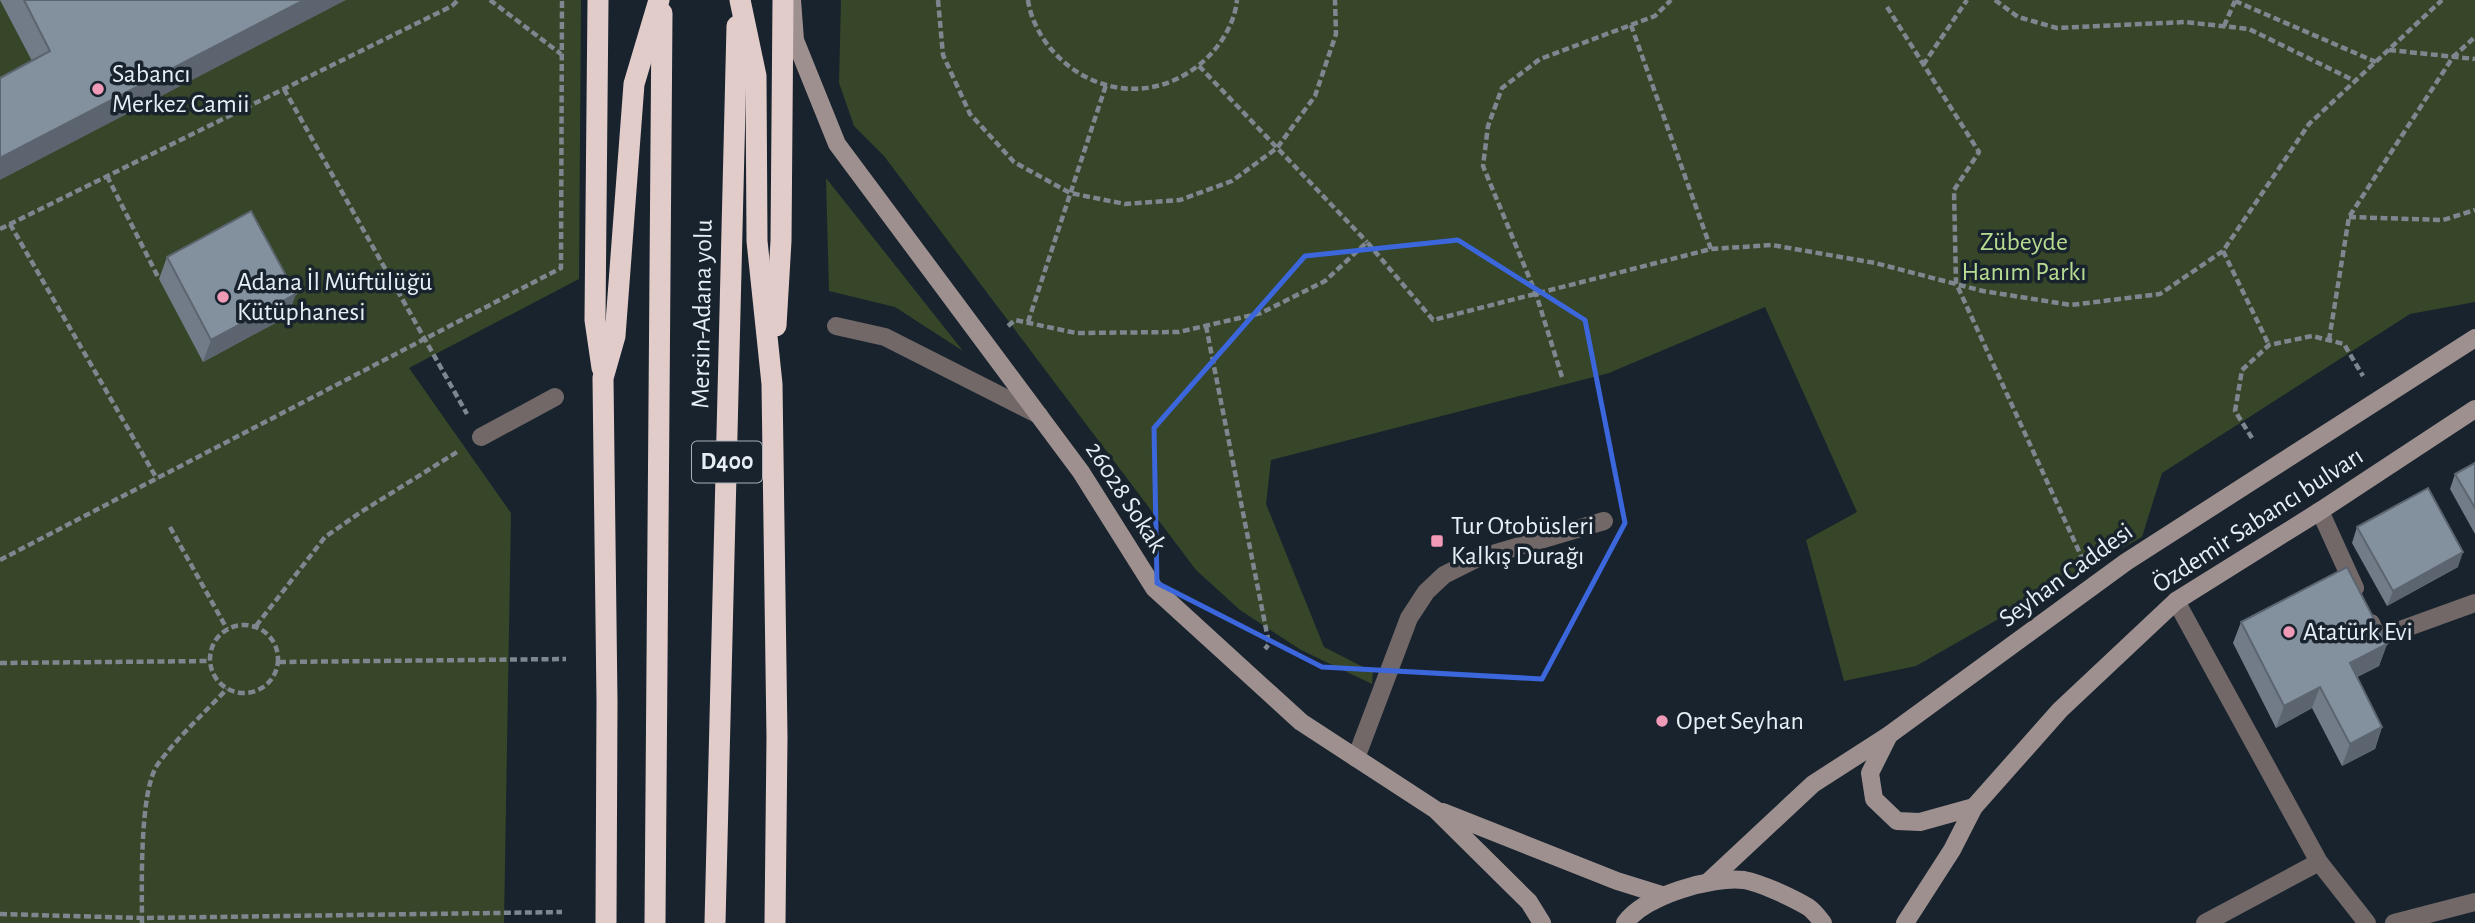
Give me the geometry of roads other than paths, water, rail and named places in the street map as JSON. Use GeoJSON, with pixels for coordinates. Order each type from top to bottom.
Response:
{"type":"FeatureCollection","features":[{"type":"Feature","properties":{"kind":"highway"},"geometry":{"type":"LineString","coordinates":[[598,0],[595,320],[603,378],[607,701],[606,923]]}},
{"type":"Feature","properties":{"kind":"highway"},"geometry":{"type":"LineString","coordinates":[[603,378],[615,336],[634,85],[660,0]]}},
{"type":"Feature","properties":{"kind":"highway","name":"Mersin-Adana yolu"},"geometry":{"type":"LineString","coordinates":[[655,923],[660,0]]}},
{"type":"Feature","properties":{"kind":"highway"},"geometry":{"type":"LineString","coordinates":[[739,0],[756,76],[757,241],[772,384]]}},
{"type":"Feature","properties":{"kind":"highway","name":"Mersin-Adana yolu"},"geometry":{"type":"LineString","coordinates":[[716,923],[739,0]]}},
{"type":"Feature","properties":{"kind":"highway"},"geometry":{"type":"LineString","coordinates":[[775,923],[777,737],[772,384],[781,241],[783,0]]}},
{"type":"Feature","properties":{"kind":"main road","name":"26028 Sokak"},"geometry":{"type":"LineString","coordinates":[[792,0],[795,40],[837,144],[1081,472],[1154,588],[1301,722],[1436,810],[1529,902],[1542,923]]}},
{"type":"Feature","properties":{"kind":"main road","name":"Seyhan Caddesi"},"geometry":{"type":"LineString","coordinates":[[1708,882],[1813,784],[1889,735],[2126,562],[2475,338]]}},
{"type":"Feature","properties":{"kind":"main road","name":"Özdemir Sabancı bulvarı"},"geometry":{"type":"LineString","coordinates":[[1905,923],[1952,850],[1974,807],[2060,710],[2176,601],[2475,409]]}},
{"type":"Feature","properties":{"kind":"main road"},"geometry":{"type":"LineString","coordinates":[[1889,735],[1870,773],[1874,799],[1897,821],[1920,822],[1974,807]]}},
{"type":"Feature","properties":{"kind":"main road"},"geometry":{"type":"LineString","coordinates":[[1436,810],[1617,881],[1662,895]]}},
{"type":"Feature","properties":{"kind":"main road"},"geometry":{"type":"LineString","coordinates":[[1625,923],[1662,895],[1708,882],[1744,880],[1810,908],[1823,923]]}},
{"type":"Feature","properties":{"kind":"street"},"geometry":{"type":"LineString","coordinates":[[836,326],[885,337],[1039,415]]}},
{"type":"Feature","properties":{"kind":"street"},"geometry":{"type":"LineString","coordinates":[[481,437],[555,397]]}},
{"type":"Feature","properties":{"kind":"street"},"geometry":{"type":"LineString","coordinates":[[2320,510],[2378,638],[2475,603]]}},
{"type":"Feature","properties":{"kind":"street"},"geometry":{"type":"LineString","coordinates":[[1356,758],[1409,618],[1426,592],[1444,575],[1476,559],[1604,521]]}},
{"type":"Feature","properties":{"kind":"street"},"geometry":{"type":"LineString","coordinates":[[2176,601],[2319,862],[2367,923]]}},
{"type":"Feature","properties":{"kind":"street"},"geometry":{"type":"LineString","coordinates":[[2205,923],[2319,862]]}},
{"type":"Feature","properties":{"kind":"street"},"geometry":{"type":"LineString","coordinates":[[2394,923],[2475,902]]}},
{"type":"Feature","properties":{"kind":"place","name":"Sabancı Merkez Camii"},"geometry":{"type":"Point","coordinates":[98,89]}},
{"type":"Feature","properties":{"kind":"place","name":"Adana İl Müftülüğü Kütüphanesi"},"geometry":{"type":"Point","coordinates":[223,297]}},
{"type":"Feature","properties":{"kind":"place","name":"Tur Otobüsleri Kalkış Durağı"},"geometry":{"type":"Point","coordinates":[1437,541]}},
{"type":"Feature","properties":{"kind":"place","name":"Atatürk Evi"},"geometry":{"type":"Point","coordinates":[2289,632]}},
{"type":"Feature","properties":{"kind":"place","name":"Opet Seyhan"},"geometry":{"type":"Point","coordinates":[1662,721]}},
{"type":"Feature","properties":{"kind":"park label","name":"Zübeyde Hanım Parkı"},"geometry":{"type":"Point","coordinates":[2024,257]}}]}
